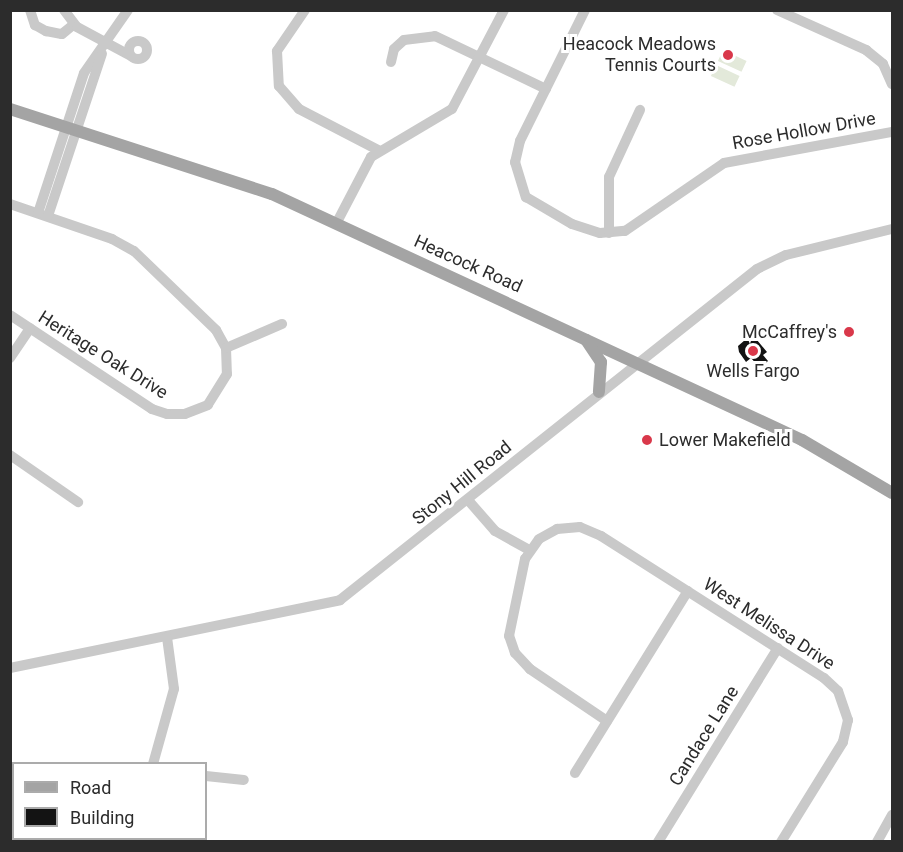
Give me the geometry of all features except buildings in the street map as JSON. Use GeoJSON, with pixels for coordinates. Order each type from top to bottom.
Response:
{"type":"FeatureCollection","features":[{"type":"Feature","properties":{"kind":"main road","name":"Heacock Road"},"geometry":{"type":"LineString","coordinates":[[10,109],[252,187],[802,440],[892,492]]}},
{"type":"Feature","properties":{"kind":"main road"},"geometry":{"type":"LineString","coordinates":[[585,339],[601,362],[599,392]]}},
{"type":"Feature","properties":{"kind":"street"},"geometry":{"type":"LineString","coordinates":[[30,10],[35,25],[46,31],[62,34],[73,25]]}},
{"type":"Feature","properties":{"kind":"street"},"geometry":{"type":"LineString","coordinates":[[64,10],[73,25],[130,56]]}},
{"type":"Feature","properties":{"kind":"street"},"geometry":{"type":"LineString","coordinates":[[43,214],[71,129],[84,73],[128,10]]}},
{"type":"Feature","properties":{"kind":"street"},"geometry":{"type":"LineString","coordinates":[[305,10],[277,51],[279,86],[299,109],[378,150]]}},
{"type":"Feature","properties":{"kind":"street"},"geometry":{"type":"LineString","coordinates":[[336,224],[364,166],[378,150],[434,124],[453,109],[504,10]]}},
{"type":"Feature","properties":{"kind":"street"},"geometry":{"type":"LineString","coordinates":[[585,10],[517,148],[518,183],[541,209],[586,229],[609,233],[609,177],[640,110]]}},
{"type":"Feature","properties":{"kind":"street"},"geometry":{"type":"LineString","coordinates":[[777,10],[866,50],[883,64],[892,84]]}},
{"type":"Feature","properties":{"kind":"street"},"geometry":{"type":"LineString","coordinates":[[391,62],[398,45],[422,35],[444,39],[546,89]]}},
{"type":"Feature","properties":{"kind":"street","name":"Rose Hollow Drive"},"geometry":{"type":"LineString","coordinates":[[609,233],[644,222],[724,163],[892,132]]}},
{"type":"Feature","properties":{"kind":"street"},"geometry":{"type":"LineString","coordinates":[[10,204],[43,214],[134,251],[205,318],[226,348],[282,324]]}},
{"type":"Feature","properties":{"kind":"street","name":"Stony Hill Road"},"geometry":{"type":"LineString","coordinates":[[10,668],[340,600],[468,500],[635,363],[771,261],[892,229]]}},
{"type":"Feature","properties":{"kind":"street","name":"Heritage Oak Drive"},"geometry":{"type":"LineString","coordinates":[[10,315],[152,409],[167,414],[193,412],[214,399],[227,374],[226,348]]}},
{"type":"Feature","properties":{"kind":"street"},"geometry":{"type":"LineString","coordinates":[[10,358],[30,328]]}},
{"type":"Feature","properties":{"kind":"street"},"geometry":{"type":"LineString","coordinates":[[10,455],[78,502]]}},
{"type":"Feature","properties":{"kind":"street"},"geometry":{"type":"LineString","coordinates":[[468,500],[495,531],[529,550],[509,620],[512,646],[530,669],[607,721]]}},
{"type":"Feature","properties":{"kind":"street","name":"West Melissa Drive"},"geometry":{"type":"LineString","coordinates":[[529,550],[557,529],[584,528],[688,591],[834,686],[848,720],[843,742],[781,842]]}},
{"type":"Feature","properties":{"kind":"street"},"geometry":{"type":"LineString","coordinates":[[575,772],[688,591]]}},
{"type":"Feature","properties":{"kind":"street"},"geometry":{"type":"LineString","coordinates":[[156,762],[174,689],[167,637]]}},
{"type":"Feature","properties":{"kind":"street","name":"Candace Lane"},"geometry":{"type":"LineString","coordinates":[[658,842],[778,648]]}},
{"type":"Feature","properties":{"kind":"street"},"geometry":{"type":"LineString","coordinates":[[207,776],[244,780]]}},
{"type":"Feature","properties":{"kind":"street"},"geometry":{"type":"LineString","coordinates":[[876,842],[892,816]]}},
{"type":"Feature","properties":{"kind":"green space","name":"Heacock Meadows Tennis Courts"},"geometry":{"type":"Polygon","coordinates":[[[723,50],[747,61],[741,72],[718,61],[723,50]]]}},
{"type":"Feature","properties":{"kind":"green space","name":"Heacock Meadows Tennis Courts"},"geometry":{"type":"Polygon","coordinates":[[[716,65],[740,76],[734,87],[711,76],[716,65]]]}},
{"type":"Feature","properties":{"kind":"place","name":"Heacock Meadows Tennis Courts"},"geometry":{"type":"Point","coordinates":[728,55]}},
{"type":"Feature","properties":{"kind":"place","name":"McCaffrey's"},"geometry":{"type":"Point","coordinates":[849,332]}},
{"type":"Feature","properties":{"kind":"place","name":"Wells Fargo"},"geometry":{"type":"Point","coordinates":[753,351]}},
{"type":"Feature","properties":{"kind":"place","name":"Lower Makefield"},"geometry":{"type":"Point","coordinates":[647,440]}}]}
